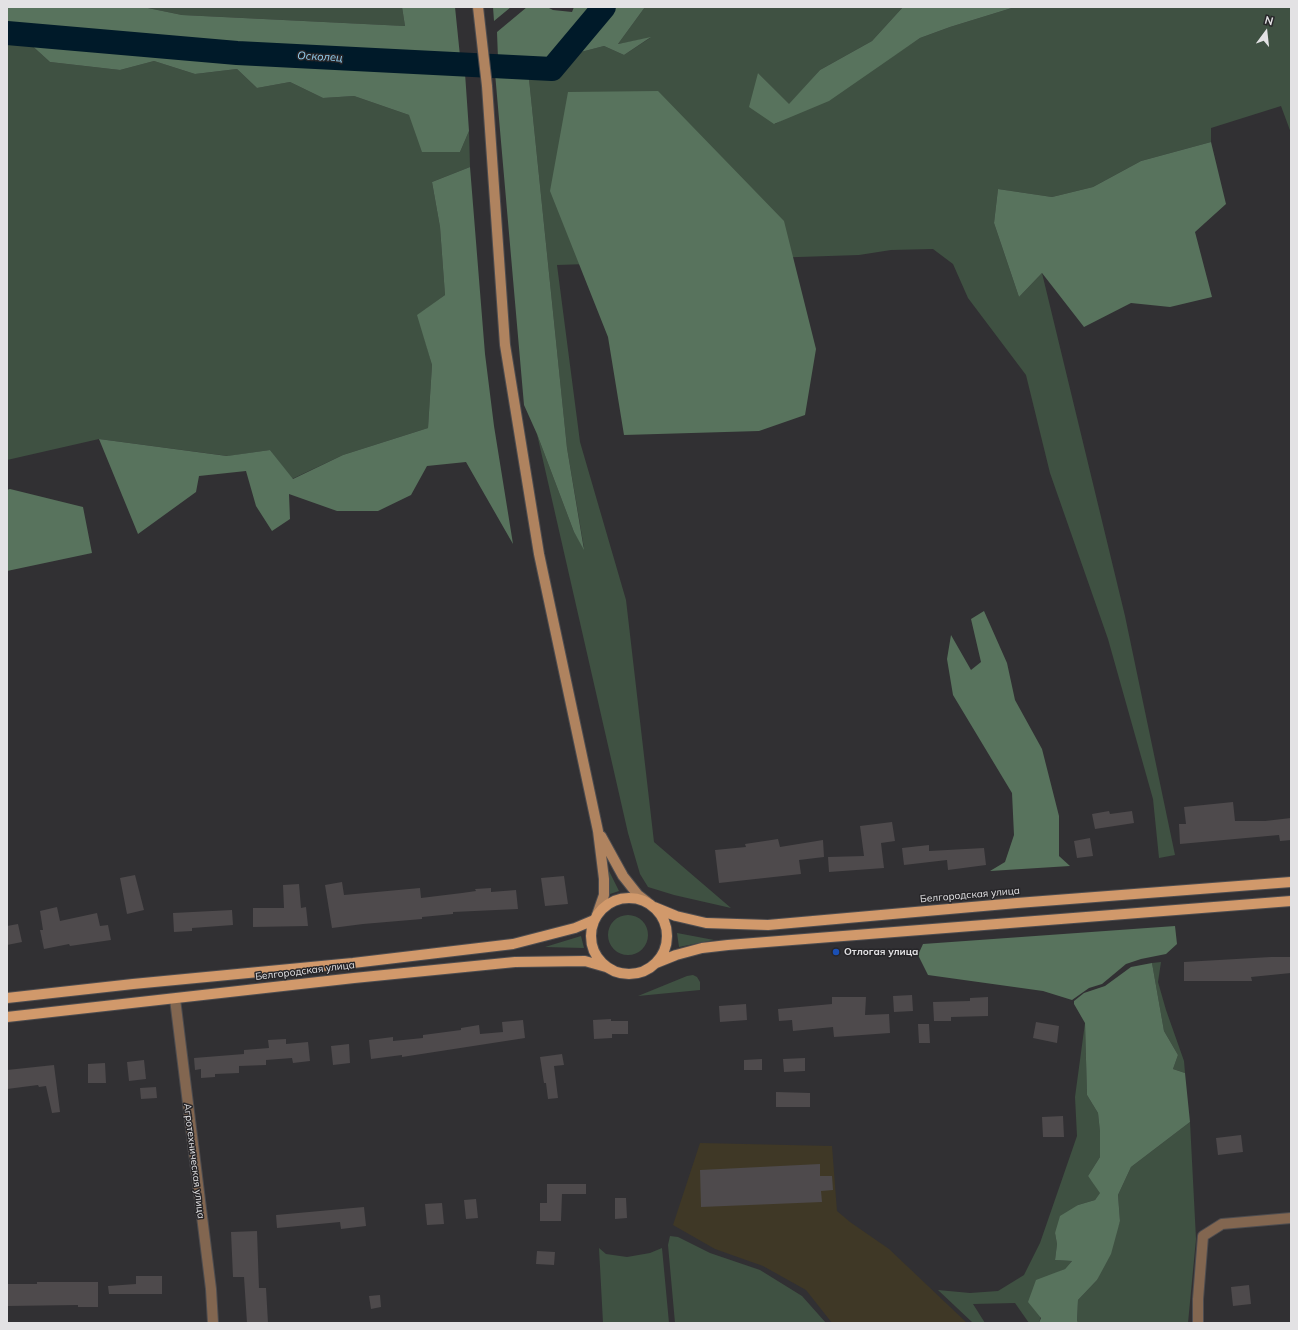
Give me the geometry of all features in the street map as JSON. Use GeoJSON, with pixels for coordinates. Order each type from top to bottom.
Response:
{"type":"FeatureCollection","features":[{"type":"Feature","properties":{"kind":"main road"},"geometry":{"type":"LineString","coordinates":[[478,7],[486,86],[505,345],[539,554],[598,831],[604,879],[604,895],[596,917],[591,938],[593,949],[597,957],[606,967],[619,973],[632,974],[645,971],[656,963],[676,955],[702,948],[728,945],[1291,901]]}},
{"type":"Feature","properties":{"kind":"main road"},"geometry":{"type":"LineString","coordinates":[[598,831],[623,876],[638,895],[660,915],[666,932],[666,942],[656,963]]}},
{"type":"Feature","properties":{"kind":"main road","name":"Белгородская улица"},"geometry":{"type":"LineString","coordinates":[[650,905],[676,916],[706,923],[768,925],[1033,902],[1291,882]]}},
{"type":"Feature","properties":{"kind":"main road"},"geometry":{"type":"LineString","coordinates":[[596,917],[613,902],[623,899],[639,899],[650,905]]}},
{"type":"Feature","properties":{"kind":"main road","name":"Белгородская улица"},"geometry":{"type":"LineString","coordinates":[[7,998],[360,962],[513,944],[575,928],[596,917]]}},
{"type":"Feature","properties":{"kind":"main road","name":"Белгородская улица"},"geometry":{"type":"LineString","coordinates":[[7,1017],[354,978],[515,962],[585,961],[606,967]]}},
{"type":"Feature","properties":{"kind":"street","name":"Агротехническая улица"},"geometry":{"type":"LineString","coordinates":[[175,998],[210,1281],[213,1323]]}},
{"type":"Feature","properties":{"kind":"street"},"geometry":{"type":"LineString","coordinates":[[1198,1323],[1198,1299],[1203,1236],[1222,1224],[1291,1218]]}},
{"type":"Feature","properties":{"kind":"shaded area"},"geometry":{"type":"Polygon","coordinates":[[[700,1143],[832,1146],[837,1211],[850,1222],[889,1249],[967,1323],[832,1323],[806,1290],[763,1266],[715,1249],[673,1225],[700,1143]]]}},
{"type":"Feature","properties":{"kind":"green space"},"geometry":{"type":"Polygon","coordinates":[[[7,7],[143,7],[182,15],[405,26],[402,7],[455,7],[460,56],[10,27],[7,26],[7,7]]]}},
{"type":"Feature","properties":{"kind":"green space"},"geometry":{"type":"Polygon","coordinates":[[[143,7],[402,7],[405,26],[182,15],[143,7]]]}},
{"type":"Feature","properties":{"kind":"green space"},"geometry":{"type":"Polygon","coordinates":[[[493,7],[511,7],[494,21],[493,7]]]}},
{"type":"Feature","properties":{"kind":"green space"},"geometry":{"type":"Polygon","coordinates":[[[527,7],[547,7],[553,10],[572,12],[574,7],[645,7],[618,44],[651,37],[624,55],[604,46],[577,53],[549,75],[528,69],[567,448],[584,550],[574,532],[537,434],[524,405],[495,73],[523,61],[498,59],[497,32],[527,7]]]}},
{"type":"Feature","properties":{"kind":"green space"},"geometry":{"type":"Polygon","coordinates":[[[645,7],[903,7],[872,41],[820,70],[789,105],[758,73],[775,124],[878,66],[920,38],[1015,7],[1291,7],[1291,133],[1281,106],[1211,128],[1211,142],[1141,161],[1093,187],[1052,197],[998,189],[994,223],[1019,297],[1042,273],[1125,616],[1175,855],[1159,858],[1153,799],[1108,639],[1050,473],[1026,375],[968,298],[953,264],[933,249],[891,250],[859,255],[557,265],[580,442],[626,600],[654,842],[731,908],[674,895],[648,887],[640,874],[628,833],[537,434],[574,532],[584,548],[567,448],[528,69],[549,75],[577,53],[604,46],[624,55],[650,38],[618,44],[645,7]]]}},
{"type":"Feature","properties":{"kind":"green space"},"geometry":{"type":"Polygon","coordinates":[[[903,7],[1015,7],[920,38],[829,101],[774,124],[749,107],[758,73],[789,104],[820,70],[872,41],[903,7]]]}},
{"type":"Feature","properties":{"kind":"green space"},"geometry":{"type":"Polygon","coordinates":[[[7,38],[28,42],[50,62],[120,70],[154,61],[195,74],[237,69],[257,88],[290,82],[323,98],[354,96],[409,115],[460,152],[469,131],[470,167],[432,182],[440,227],[445,295],[418,315],[432,365],[428,428],[343,455],[292,479],[270,450],[228,456],[99,439],[7,460],[7,38]]]}},
{"type":"Feature","properties":{"kind":"green space"},"geometry":{"type":"Polygon","coordinates":[[[28,42],[465,73],[469,131],[460,152],[422,152],[409,115],[354,96],[323,98],[290,82],[257,88],[237,69],[195,74],[154,61],[120,70],[50,62],[28,42]]]}},
{"type":"Feature","properties":{"kind":"green space"},"geometry":{"type":"Polygon","coordinates":[[[658,91],[784,221],[816,349],[805,415],[759,431],[624,435],[608,337],[550,191],[568,92],[658,91]]]}},
{"type":"Feature","properties":{"kind":"green space"},"geometry":{"type":"Polygon","coordinates":[[[1211,142],[1226,204],[1195,232],[1212,297],[1170,307],[1131,303],[1084,327],[1042,273],[1019,297],[994,223],[998,189],[1052,197],[1093,187],[1141,161],[1211,142]]]}},
{"type":"Feature","properties":{"kind":"green space"},"geometry":{"type":"Polygon","coordinates":[[[470,167],[485,354],[494,426],[513,544],[466,462],[427,466],[411,495],[378,511],[337,511],[289,494],[290,519],[272,531],[256,506],[246,471],[199,476],[196,492],[138,534],[99,439],[227,456],[270,450],[293,479],[343,455],[428,428],[432,365],[417,315],[445,295],[440,227],[432,182],[470,167]]]}},
{"type":"Feature","properties":{"kind":"green space"},"geometry":{"type":"Polygon","coordinates":[[[10,489],[83,507],[92,553],[7,571],[7,490],[10,489]]]}},
{"type":"Feature","properties":{"kind":"green space"},"geometry":{"type":"Polygon","coordinates":[[[984,611],[1007,663],[1015,700],[1042,749],[1059,816],[1059,856],[1070,866],[990,871],[1005,862],[1014,835],[1012,793],[953,695],[947,659],[951,635],[971,670],[981,662],[971,619],[984,611]]]}},
{"type":"Feature","properties":{"kind":"green space"},"geometry":{"type":"Polygon","coordinates":[[[607,867],[619,891],[610,894],[607,867]]]}},
{"type":"Feature","properties":{"kind":"green space"},"geometry":{"type":"Polygon","coordinates":[[[628,915],[642,921],[648,935],[642,949],[628,955],[614,949],[608,935],[614,921],[628,915]]]}},
{"type":"Feature","properties":{"kind":"green space"},"geometry":{"type":"Polygon","coordinates":[[[1175,926],[1177,944],[1166,954],[1141,959],[1126,964],[1102,984],[1089,988],[1072,1000],[1043,991],[928,975],[918,955],[923,944],[1175,926]]]}},
{"type":"Feature","properties":{"kind":"green space"},"geometry":{"type":"Polygon","coordinates":[[[677,933],[714,940],[679,947],[677,933]]]}},
{"type":"Feature","properties":{"kind":"green space"},"geometry":{"type":"Polygon","coordinates":[[[581,936],[584,948],[545,947],[581,936]]]}},
{"type":"Feature","properties":{"kind":"green space"},"geometry":{"type":"Polygon","coordinates":[[[1161,962],[1158,982],[1184,1061],[1185,1073],[1173,1069],[1178,1055],[1164,1031],[1152,963],[1161,962]]]}},
{"type":"Feature","properties":{"kind":"green space"},"geometry":{"type":"Polygon","coordinates":[[[1152,963],[1164,1031],[1178,1055],[1173,1069],[1185,1073],[1190,1122],[1131,1167],[1118,1195],[1120,1221],[1111,1254],[1097,1280],[1078,1300],[1077,1321],[1079,1323],[1039,1323],[1041,1318],[1028,1302],[1036,1280],[1065,1269],[1072,1261],[1055,1260],[1057,1244],[1055,1233],[1060,1216],[1078,1205],[1095,1200],[1100,1193],[1088,1176],[1100,1157],[1100,1132],[1098,1113],[1087,1095],[1085,1023],[1074,1004],[1074,1001],[1084,993],[1105,986],[1131,967],[1152,963]]]}},
{"type":"Feature","properties":{"kind":"green space"},"geometry":{"type":"Polygon","coordinates":[[[693,975],[697,977],[700,982],[700,990],[638,996],[687,976],[693,975]]]}},
{"type":"Feature","properties":{"kind":"green space"},"geometry":{"type":"Polygon","coordinates":[[[1085,1023],[1087,1095],[1098,1113],[1100,1132],[1100,1157],[1088,1176],[1101,1192],[1095,1200],[1078,1205],[1055,1233],[1057,1244],[1055,1260],[1072,1261],[1065,1269],[1052,1275],[1039,1323],[1029,1323],[1015,1303],[973,1304],[985,1323],[973,1323],[938,1290],[970,1293],[998,1291],[1024,1275],[1040,1243],[1077,1136],[1075,1097],[1085,1023]]]}},
{"type":"Feature","properties":{"kind":"green space"},"geometry":{"type":"Polygon","coordinates":[[[1190,1122],[1196,1239],[1188,1323],[1079,1323],[1077,1321],[1078,1300],[1097,1280],[1120,1221],[1118,1195],[1131,1167],[1190,1122]]]}},
{"type":"Feature","properties":{"kind":"green space"},"geometry":{"type":"Polygon","coordinates":[[[670,1236],[678,1237],[710,1253],[760,1270],[802,1296],[826,1323],[675,1323],[668,1245],[670,1236]]]}},
{"type":"Feature","properties":{"kind":"green space"},"geometry":{"type":"Polygon","coordinates":[[[599,1248],[606,1254],[627,1257],[650,1253],[662,1248],[669,1323],[603,1323],[599,1248]]]}},
{"type":"Feature","properties":{"kind":"building"},"geometry":{"type":"Polygon","coordinates":[[[1233,802],[1235,821],[1265,821],[1291,818],[1291,840],[1280,841],[1279,835],[1180,844],[1179,824],[1186,824],[1184,807],[1233,802]]]}},
{"type":"Feature","properties":{"kind":"building"},"geometry":{"type":"Polygon","coordinates":[[[1109,811],[1110,814],[1132,811],[1134,823],[1095,829],[1092,814],[1109,811]]]}},
{"type":"Feature","properties":{"kind":"building"},"geometry":{"type":"Polygon","coordinates":[[[892,822],[895,841],[881,843],[884,868],[829,872],[828,857],[864,856],[860,826],[892,822]]]}},
{"type":"Feature","properties":{"kind":"building"},"geometry":{"type":"Polygon","coordinates":[[[1090,838],[1093,856],[1077,858],[1074,841],[1090,838]]]}},
{"type":"Feature","properties":{"kind":"building"},"geometry":{"type":"Polygon","coordinates":[[[778,839],[780,847],[823,840],[824,857],[799,860],[801,874],[719,883],[715,850],[746,847],[745,844],[778,839]]]}},
{"type":"Feature","properties":{"kind":"building"},"geometry":{"type":"Polygon","coordinates":[[[929,845],[929,851],[984,848],[986,865],[948,870],[947,860],[904,865],[902,848],[929,845]]]}},
{"type":"Feature","properties":{"kind":"building"},"geometry":{"type":"Polygon","coordinates":[[[135,875],[144,910],[127,914],[120,878],[135,875]]]}},
{"type":"Feature","properties":{"kind":"building"},"geometry":{"type":"Polygon","coordinates":[[[564,876],[568,904],[545,906],[541,878],[564,876]]]}},
{"type":"Feature","properties":{"kind":"building"},"geometry":{"type":"Polygon","coordinates":[[[342,882],[344,895],[420,888],[421,898],[476,891],[475,889],[491,888],[491,892],[516,890],[518,909],[453,912],[453,914],[422,917],[422,919],[332,928],[325,885],[342,882]]]}},
{"type":"Feature","properties":{"kind":"building"},"geometry":{"type":"Polygon","coordinates":[[[299,884],[301,908],[306,907],[308,926],[253,927],[253,908],[284,908],[283,885],[299,884]]]}},
{"type":"Feature","properties":{"kind":"building"},"geometry":{"type":"Polygon","coordinates":[[[57,907],[60,921],[97,913],[100,926],[108,925],[111,940],[70,946],[69,944],[44,949],[40,930],[43,930],[40,911],[57,907]]]}},
{"type":"Feature","properties":{"kind":"building"},"geometry":{"type":"Polygon","coordinates":[[[232,910],[233,925],[192,928],[192,931],[174,932],[173,913],[232,910]]]}},
{"type":"Feature","properties":{"kind":"building"},"geometry":{"type":"Polygon","coordinates":[[[18,924],[22,942],[7,945],[7,926],[18,924]]]}},
{"type":"Feature","properties":{"kind":"building"},"geometry":{"type":"Polygon","coordinates":[[[1291,957],[1291,973],[1251,977],[1252,981],[1184,981],[1184,962],[1291,957]]]}},
{"type":"Feature","properties":{"kind":"building"},"geometry":{"type":"Polygon","coordinates":[[[912,995],[913,1011],[894,1012],[893,996],[912,995]]]}},
{"type":"Feature","properties":{"kind":"building"},"geometry":{"type":"Polygon","coordinates":[[[832,997],[866,997],[865,1015],[889,1014],[890,1033],[834,1037],[833,1027],[793,1031],[792,1020],[779,1021],[778,1009],[832,1004],[832,997]]]}},
{"type":"Feature","properties":{"kind":"building"},"geometry":{"type":"Polygon","coordinates":[[[988,997],[988,1016],[951,1017],[951,1021],[934,1021],[933,1002],[970,1001],[970,998],[988,997]]]}},
{"type":"Feature","properties":{"kind":"building"},"geometry":{"type":"Polygon","coordinates":[[[746,1004],[747,1020],[720,1022],[719,1006],[746,1004]]]}},
{"type":"Feature","properties":{"kind":"building"},"geometry":{"type":"Polygon","coordinates":[[[611,1019],[611,1021],[628,1021],[628,1034],[612,1034],[612,1038],[594,1039],[593,1020],[611,1019]]]}},
{"type":"Feature","properties":{"kind":"building"},"geometry":{"type":"Polygon","coordinates":[[[523,1020],[525,1038],[402,1057],[402,1055],[371,1059],[369,1040],[393,1037],[393,1041],[423,1038],[423,1035],[461,1030],[461,1028],[479,1025],[480,1034],[503,1032],[502,1022],[523,1020]]]}},
{"type":"Feature","properties":{"kind":"building"},"geometry":{"type":"Polygon","coordinates":[[[1036,1022],[1059,1026],[1057,1043],[1033,1038],[1036,1022]]]}},
{"type":"Feature","properties":{"kind":"building"},"geometry":{"type":"Polygon","coordinates":[[[918,1024],[929,1024],[930,1043],[919,1043],[918,1024]]]}},
{"type":"Feature","properties":{"kind":"building"},"geometry":{"type":"Polygon","coordinates":[[[286,1039],[286,1044],[308,1042],[310,1061],[293,1063],[292,1058],[266,1060],[266,1065],[239,1066],[239,1073],[215,1074],[215,1077],[201,1078],[201,1069],[195,1070],[194,1058],[244,1054],[244,1050],[269,1048],[268,1040],[286,1039]]]}},
{"type":"Feature","properties":{"kind":"building"},"geometry":{"type":"Polygon","coordinates":[[[349,1044],[350,1063],[333,1065],[331,1046],[349,1044]]]}},
{"type":"Feature","properties":{"kind":"building"},"geometry":{"type":"Polygon","coordinates":[[[562,1054],[564,1065],[554,1066],[558,1098],[548,1099],[540,1057],[562,1054]]]}},
{"type":"Feature","properties":{"kind":"building"},"geometry":{"type":"Polygon","coordinates":[[[805,1058],[805,1071],[784,1072],[783,1059],[805,1058]]]}},
{"type":"Feature","properties":{"kind":"building"},"geometry":{"type":"Polygon","coordinates":[[[762,1059],[762,1070],[744,1070],[744,1060],[762,1059]]]}},
{"type":"Feature","properties":{"kind":"building"},"geometry":{"type":"Polygon","coordinates":[[[144,1060],[146,1079],[129,1081],[127,1062],[144,1060]]]}},
{"type":"Feature","properties":{"kind":"building"},"geometry":{"type":"Polygon","coordinates":[[[105,1063],[106,1083],[88,1083],[88,1064],[105,1063]]]}},
{"type":"Feature","properties":{"kind":"building"},"geometry":{"type":"Polygon","coordinates":[[[54,1065],[60,1112],[52,1113],[46,1086],[39,1087],[38,1085],[7,1089],[7,1070],[54,1065]]]}},
{"type":"Feature","properties":{"kind":"building"},"geometry":{"type":"Polygon","coordinates":[[[156,1087],[157,1098],[141,1099],[140,1088],[156,1087]]]}},
{"type":"Feature","properties":{"kind":"building"},"geometry":{"type":"Polygon","coordinates":[[[776,1092],[810,1093],[810,1107],[776,1107],[776,1092]]]}},
{"type":"Feature","properties":{"kind":"building"},"geometry":{"type":"Polygon","coordinates":[[[1063,1116],[1064,1137],[1043,1137],[1042,1117],[1063,1116]]]}},
{"type":"Feature","properties":{"kind":"building"},"geometry":{"type":"Polygon","coordinates":[[[1241,1135],[1243,1152],[1218,1155],[1216,1138],[1241,1135]]]}},
{"type":"Feature","properties":{"kind":"building"},"geometry":{"type":"Polygon","coordinates":[[[820,1164],[820,1176],[832,1176],[833,1190],[821,1191],[822,1202],[701,1207],[700,1170],[820,1164]]]}},
{"type":"Feature","properties":{"kind":"building"},"geometry":{"type":"Polygon","coordinates":[[[547,1184],[586,1184],[586,1194],[562,1194],[561,1221],[540,1221],[540,1203],[547,1203],[547,1184]]]}},
{"type":"Feature","properties":{"kind":"building"},"geometry":{"type":"Polygon","coordinates":[[[615,1198],[626,1198],[627,1218],[615,1219],[615,1198]]]}},
{"type":"Feature","properties":{"kind":"building"},"geometry":{"type":"Polygon","coordinates":[[[476,1199],[478,1218],[466,1219],[464,1200],[476,1199]]]}},
{"type":"Feature","properties":{"kind":"building"},"geometry":{"type":"Polygon","coordinates":[[[442,1203],[444,1224],[427,1225],[425,1204],[442,1203]]]}},
{"type":"Feature","properties":{"kind":"building"},"geometry":{"type":"Polygon","coordinates":[[[364,1207],[366,1226],[341,1229],[340,1222],[277,1228],[276,1215],[364,1207]]]}},
{"type":"Feature","properties":{"kind":"building"},"geometry":{"type":"Polygon","coordinates":[[[257,1231],[259,1288],[266,1288],[268,1323],[247,1323],[244,1277],[233,1277],[231,1232],[257,1231]]]}},
{"type":"Feature","properties":{"kind":"building"},"geometry":{"type":"Polygon","coordinates":[[[537,1251],[555,1252],[554,1265],[536,1264],[537,1251]]]}},
{"type":"Feature","properties":{"kind":"building"},"geometry":{"type":"Polygon","coordinates":[[[136,1276],[162,1276],[162,1294],[109,1294],[108,1286],[136,1284],[136,1276]]]}},
{"type":"Feature","properties":{"kind":"building"},"geometry":{"type":"Polygon","coordinates":[[[37,1282],[98,1282],[98,1307],[78,1307],[78,1305],[7,1306],[7,1284],[37,1284],[37,1282]]]}},
{"type":"Feature","properties":{"kind":"building"},"geometry":{"type":"Polygon","coordinates":[[[1249,1285],[1251,1304],[1233,1306],[1231,1287],[1249,1285]]]}},
{"type":"Feature","properties":{"kind":"building"},"geometry":{"type":"Polygon","coordinates":[[[380,1295],[381,1307],[371,1309],[369,1296],[380,1295]]]}},
{"type":"Feature","properties":{"kind":"waterway","name":"Осколец"},"geometry":{"type":"LineString","coordinates":[[7,33],[237,53],[552,69],[604,7]]}},
{"type":"Feature","properties":{"kind":"place","name":"Отлогая улица"},"geometry":{"type":"Point","coordinates":[836,952]}}]}
